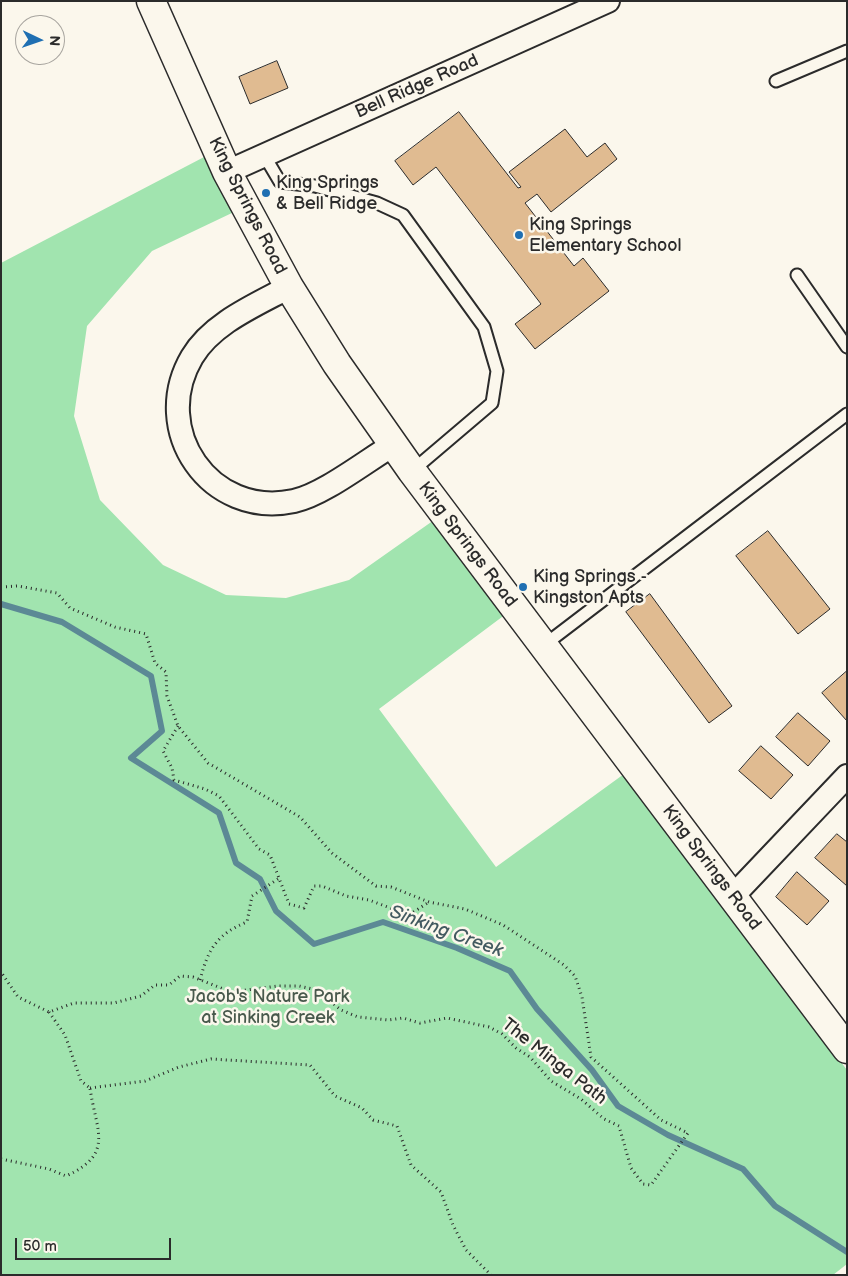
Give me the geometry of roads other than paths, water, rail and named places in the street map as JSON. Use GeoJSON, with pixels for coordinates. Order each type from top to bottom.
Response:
{"type":"FeatureCollection","features":[{"type":"Feature","properties":{"kind":"street","name":"King Springs Road"},"geometry":{"type":"LineString","coordinates":[[151,1],[227,172],[289,287],[337,364],[392,445],[847,1049]]}},
{"type":"Feature","properties":{"kind":"street","name":"Bell Ridge Road"},"geometry":{"type":"LineString","coordinates":[[227,172],[608,1]]}},
{"type":"Feature","properties":{"kind":"street"},"geometry":{"type":"LineString","coordinates":[[289,287],[238,315],[210,335],[192,356],[182,379],[176,402],[179,427],[187,451],[199,469],[215,485],[253,502],[272,504],[295,501],[314,494],[392,445]]}},
{"type":"Feature","properties":{"kind":"street"},"geometry":{"type":"LineString","coordinates":[[733,896],[847,776]]}},
{"type":"Feature","properties":{"kind":"lane"},"geometry":{"type":"LineString","coordinates":[[776,81],[847,51]]}},
{"type":"Feature","properties":{"kind":"lane"},"geometry":{"type":"LineString","coordinates":[[264,155],[280,182],[315,186],[377,203],[403,215],[484,327],[497,370],[492,403],[412,471]]}},
{"type":"Feature","properties":{"kind":"lane"},"geometry":{"type":"LineString","coordinates":[[797,275],[847,347]]}},
{"type":"Feature","properties":{"kind":"lane"},"geometry":{"type":"LineString","coordinates":[[543,646],[847,414]]}},
{"type":"Feature","properties":{"kind":"waterway","name":"Sinking Creek"},"geometry":{"type":"LineString","coordinates":[[1,604],[62,622],[151,676],[162,731],[131,758],[219,813],[236,863],[260,879],[276,911],[314,944],[383,922],[457,948],[510,971],[537,1009],[592,1070],[618,1106],[668,1135],[743,1169],[775,1206],[847,1252]]}},
{"type":"Feature","properties":{"kind":"place","name":"King Springs & Bell Ridge"},"geometry":{"type":"Point","coordinates":[266,193]}},
{"type":"Feature","properties":{"kind":"place","name":"King Springs Elementary School"},"geometry":{"type":"Point","coordinates":[519,235]}},
{"type":"Feature","properties":{"kind":"place","name":"King Springs - Kingston Apts"},"geometry":{"type":"Point","coordinates":[523,587]}},
{"type":"Feature","properties":{"kind":"park label","name":"Jacob's Nature Park at Sinking Creek"},"geometry":{"type":"Point","coordinates":[268,1007]}}]}
